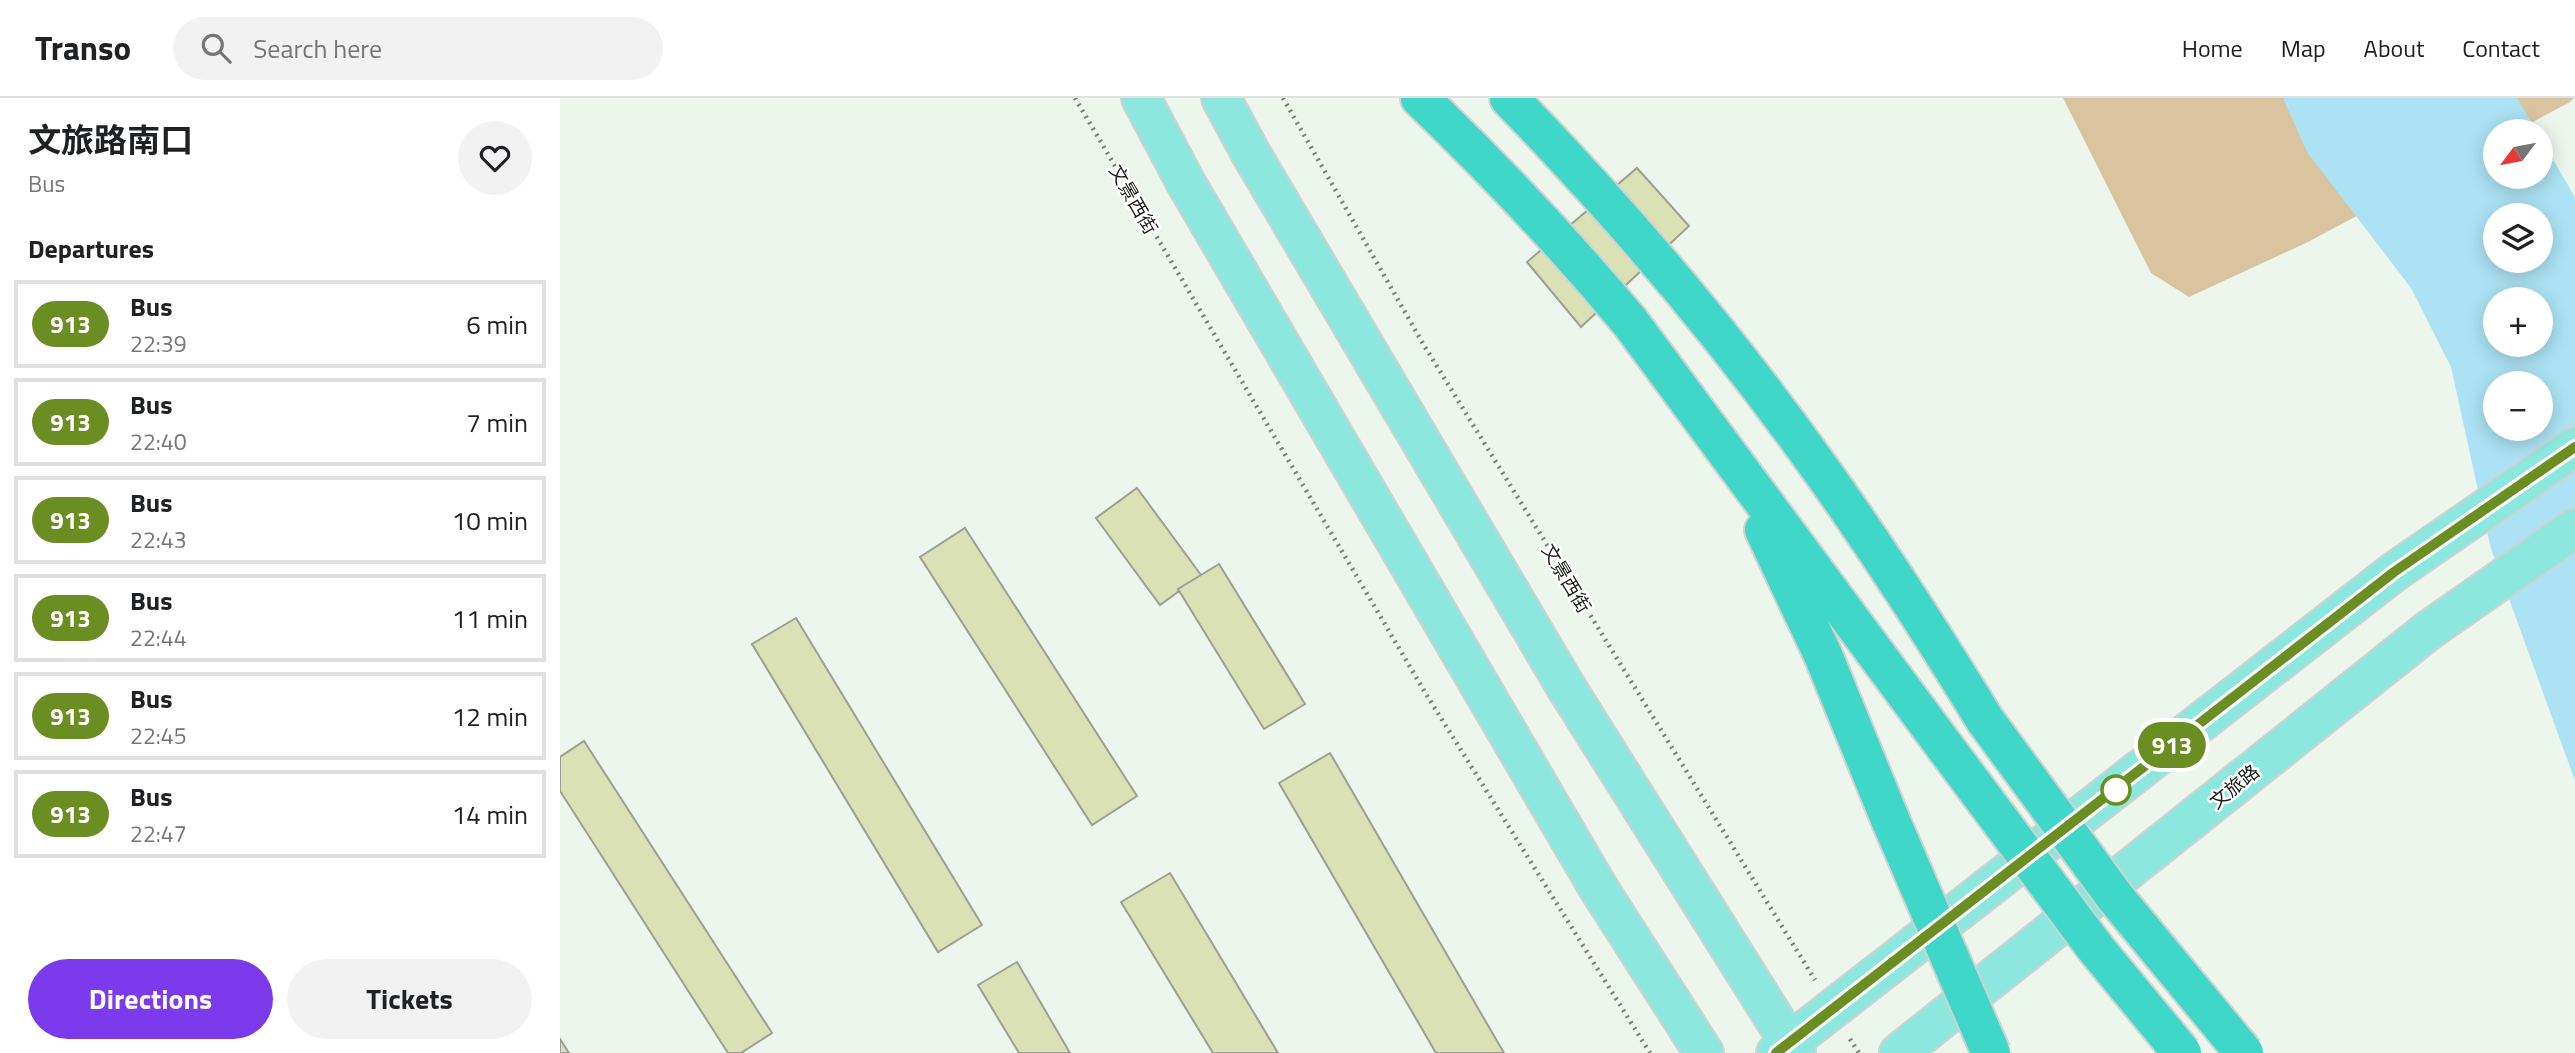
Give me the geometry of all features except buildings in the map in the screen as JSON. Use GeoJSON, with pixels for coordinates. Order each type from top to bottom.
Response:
{"type":"FeatureCollection","features":[{"type":"Feature","properties":{"kind":"highway"},"geometry":{"type":"LineString","coordinates":[[1420,98],[1507,183],[1579,262],[1638,333],[2097,950],[2182,1053]]}},
{"type":"Feature","properties":{"kind":"highway"},"geometry":{"type":"LineString","coordinates":[[1509,98],[1623,221],[1753,379],[1874,546],[1985,720],[2115,897],[2244,1053]]}},
{"type":"Feature","properties":{"kind":"highway"},"geometry":{"type":"LineString","coordinates":[[1725,449],[1823,655],[1991,1053]]}},
{"type":"Feature","properties":{"kind":"main road"},"geometry":{"type":"LineString","coordinates":[[1141,98],[1186,183],[1578,853],[1704,1053]]}},
{"type":"Feature","properties":{"kind":"main road"},"geometry":{"type":"LineString","coordinates":[[1221,98],[1250,152],[1559,675],[1788,1050],[1833,1010],[2394,572],[2575,447]]}},
{"type":"Feature","properties":{"kind":"main road","name":"文旅路"},"geometry":{"type":"LineString","coordinates":[[1899,1053],[2429,630],[2575,528]]}},
{"type":"Feature","properties":{"kind":"path","name":"文景西街"},"geometry":{"type":"LineString","coordinates":[[1075,98],[1426,694],[1650,1053]]}},
{"type":"Feature","properties":{"kind":"path","name":"文景西街"},"geometry":{"type":"LineString","coordinates":[[1283,98],[1429,354],[1859,1053]]}},
{"type":"Feature","properties":{"kind":"shaded area"},"geometry":{"type":"Polygon","coordinates":[[[2063,98],[2574,98],[2538,119],[2483,119],[2483,148],[2308,242],[2189,297],[2151,273],[2063,98]]]}},
{"type":"Feature","properties":{"kind":"water"},"geometry":{"type":"Polygon","coordinates":[[[2283,98],[2517,98],[2530,119],[2483,119],[2483,189],[2553,189],[2553,159],[2575,197],[2575,781],[2491,549],[2451,367],[2411,288],[2307,152],[2283,98]]]}},
{"type":"Feature","properties":{"kind":"bus line","name":"913"},"geometry":{"type":"LineString","coordinates":[[1776,1053],[2394,572],[2575,447]]}}]}
